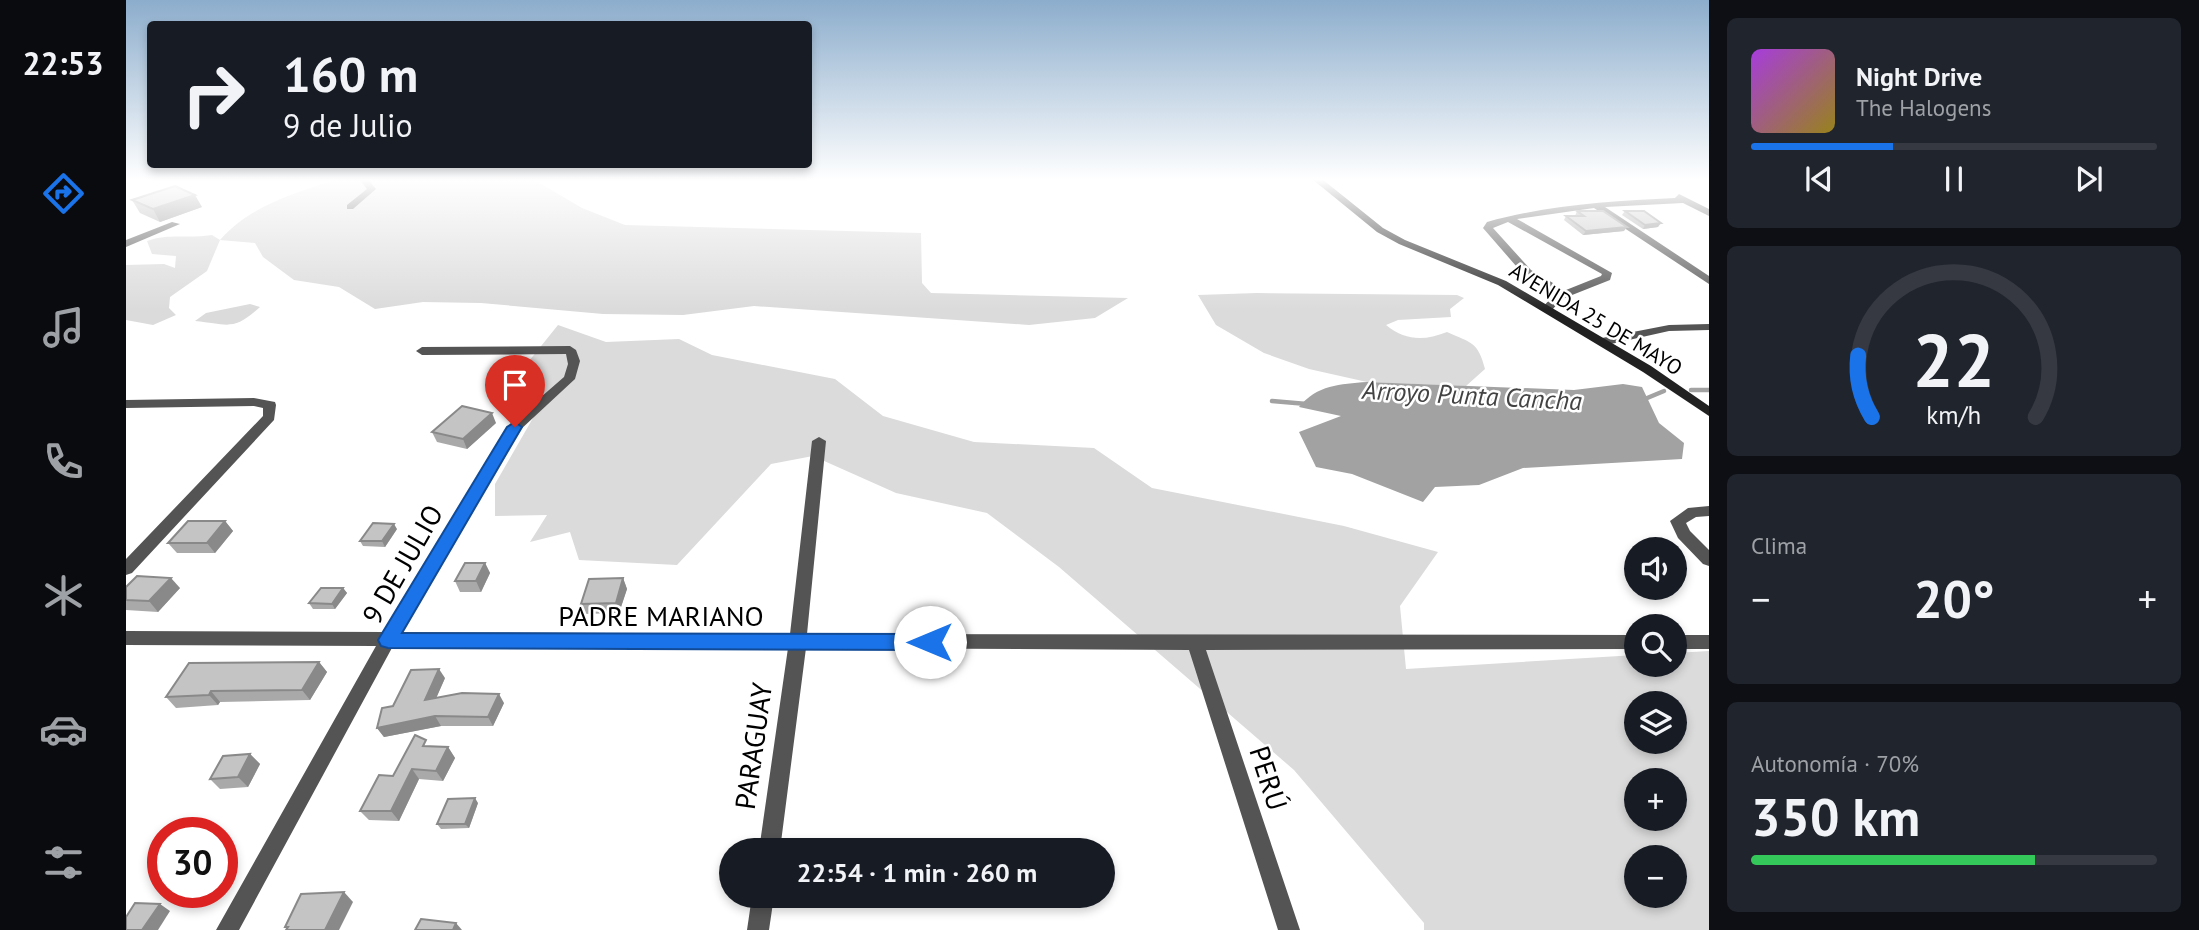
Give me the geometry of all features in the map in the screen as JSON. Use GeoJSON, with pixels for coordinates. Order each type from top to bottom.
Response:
{"type":"FeatureCollection","features":[{"type":"Feature","properties":{"kind":"main road","name":"AVENIDA 25 DE MAYO"},"geometry":{"type":"LineString","coordinates":[[1370,222],[1380,230],[1502,283],[1602,342],[1709,412]]}},
{"type":"Feature","properties":{"kind":"street"},"geometry":{"type":"LineString","coordinates":[[1495,222],[1488,228],[1527,272],[1554,288],[1558,297]]}},
{"type":"Feature","properties":{"kind":"street"},"geometry":{"type":"LineString","coordinates":[[1516,222],[1607,273],[1606,278],[1558,297],[1547,309]]}},
{"type":"Feature","properties":{"kind":"street"},"geometry":{"type":"LineString","coordinates":[[1621,222],[1709,281]]}},
{"type":"Feature","properties":{"kind":"street"},"geometry":{"type":"LineString","coordinates":[[126,244],[175,224]]}},
{"type":"Feature","properties":{"kind":"street"},"geometry":{"type":"LineString","coordinates":[[1602,342],[1669,328],[1709,327]]}},
{"type":"Feature","properties":{"kind":"street","name":"9 DE JULIO"},"geometry":{"type":"LineString","coordinates":[[227,930],[388,640],[515,427],[569,379],[575,360],[570,350],[422,351]]}},
{"type":"Feature","properties":{"kind":"street"},"geometry":{"type":"LineString","coordinates":[[126,404],[254,402],[270,405],[269,417],[126,569]]}},
{"type":"Feature","properties":{"kind":"street","name":"PARAGUAY"},"geometry":{"type":"LineString","coordinates":[[771,838],[798,641],[819,441]]}},
{"type":"Feature","properties":{"kind":"street"},"geometry":{"type":"LineString","coordinates":[[1709,511],[1693,512],[1678,521],[1683,534],[1709,560]]}},
{"type":"Feature","properties":{"kind":"street","name":"PADRE MARIANO"},"geometry":{"type":"LineString","coordinates":[[126,638],[1195,643],[1624,642]]}},
{"type":"Feature","properties":{"kind":"street"},"geometry":{"type":"LineString","coordinates":[[1687,642],[1709,642]]}},
{"type":"Feature","properties":{"kind":"street","name":"PERÚ"},"geometry":{"type":"LineString","coordinates":[[1195,643],[1289,930]]}},
{"type":"Feature","properties":{"kind":"street"},"geometry":{"type":"LineString","coordinates":[[758,930],[761,908]]}},
{"type":"Feature","properties":{"kind":"shaded area"},"geometry":{"type":"Polygon","coordinates":[[[239,222],[618,222],[625,225],[921,233],[922,283],[931,293],[1128,298],[1095,318],[1029,325],[754,306],[683,315],[603,314],[481,303],[423,302],[375,309],[339,287],[294,280],[263,257],[255,243],[220,240],[239,222]]]}},
{"type":"Feature","properties":{"kind":"shaded area"},"geometry":{"type":"Polygon","coordinates":[[[212,235],[220,240],[207,271],[170,297],[169,308],[176,315],[153,325],[126,320],[126,265],[164,264],[175,268],[176,256],[152,254],[147,241],[163,237],[212,235]]]}},
{"type":"Feature","properties":{"kind":"shaded area"},"geometry":{"type":"Polygon","coordinates":[[[1198,295],[1457,295],[1464,298],[1450,309],[1451,317],[1398,320],[1386,325],[1415,338],[1447,332],[1473,344],[1480,353],[1485,369],[1466,386],[1367,382],[1309,369],[1264,353],[1216,325],[1198,295]]]}},
{"type":"Feature","properties":{"kind":"shaded area"},"geometry":{"type":"Polygon","coordinates":[[[250,304],[260,307],[236,323],[195,321],[206,313],[250,304]]]}},
{"type":"Feature","properties":{"kind":"shaded area"},"geometry":{"type":"Polygon","coordinates":[[[558,325],[606,342],[679,339],[712,355],[835,379],[883,416],[974,442],[1094,448],[1152,488],[1344,526],[1438,552],[1400,606],[1406,669],[1624,656],[1624,677],[1687,677],[1687,652],[1709,651],[1709,930],[1424,930],[1424,923],[1294,770],[1059,567],[987,513],[896,493],[813,456],[771,464],[677,565],[579,560],[570,532],[530,542],[547,515],[495,516],[495,484],[537,411],[525,366],[558,325]]]}},
{"type":"Feature","properties":{"kind":"water"},"geometry":{"type":"Polygon","coordinates":[[[1367,382],[1574,390],[1623,384],[1642,387],[1659,423],[1684,443],[1682,459],[1523,468],[1479,485],[1435,487],[1423,502],[1352,474],[1316,467],[1299,432],[1341,416],[1299,407],[1313,394],[1338,385],[1367,382]]]}},
{"type":"Feature","properties":{"kind":"building"},"geometry":{"type":"Polygon","coordinates":[[[1575,222],[1620,222],[1627,227],[1586,231],[1575,222]]]}},
{"type":"Feature","properties":{"kind":"building"},"geometry":{"type":"Polygon","coordinates":[[[462,406],[492,413],[463,439],[432,432],[462,406]]]}},
{"type":"Feature","properties":{"kind":"building"},"geometry":{"type":"Polygon","coordinates":[[[188,521],[225,521],[207,543],[168,543],[188,521]]]}},
{"type":"Feature","properties":{"kind":"building"},"geometry":{"type":"Polygon","coordinates":[[[373,523],[394,524],[382,541],[360,541],[373,523]]]}},
{"type":"Feature","properties":{"kind":"building"},"geometry":{"type":"Polygon","coordinates":[[[465,563],[485,563],[476,581],[455,581],[465,563]]]}},
{"type":"Feature","properties":{"kind":"building"},"geometry":{"type":"Polygon","coordinates":[[[137,576],[171,578],[149,601],[126,600],[126,587],[137,576]]]}},
{"type":"Feature","properties":{"kind":"building"},"geometry":{"type":"Polygon","coordinates":[[[623,578],[616,603],[581,604],[589,579],[623,578]]]}},
{"type":"Feature","properties":{"kind":"building"},"geometry":{"type":"Polygon","coordinates":[[[321,588],[343,588],[332,604],[309,603],[321,588]]]}},
{"type":"Feature","properties":{"kind":"building"},"geometry":{"type":"Polygon","coordinates":[[[319,662],[302,690],[211,691],[209,695],[166,697],[189,663],[319,662]]]}},
{"type":"Feature","properties":{"kind":"building"},"geometry":{"type":"Polygon","coordinates":[[[439,669],[425,700],[462,693],[499,694],[488,717],[435,716],[377,728],[382,708],[393,706],[411,670],[439,669]]]}},
{"type":"Feature","properties":{"kind":"building"},"geometry":{"type":"Polygon","coordinates":[[[415,735],[426,740],[423,746],[448,747],[436,771],[412,769],[391,811],[360,811],[379,775],[393,776],[415,735]]]}},
{"type":"Feature","properties":{"kind":"building"},"geometry":{"type":"Polygon","coordinates":[[[250,754],[238,777],[210,779],[223,756],[250,754]]]}},
{"type":"Feature","properties":{"kind":"building"},"geometry":{"type":"Polygon","coordinates":[[[475,798],[465,824],[437,824],[448,799],[475,798]]]}},
{"type":"Feature","properties":{"kind":"building"},"geometry":{"type":"Polygon","coordinates":[[[344,892],[325,930],[286,930],[301,894],[344,892]]]}},
{"type":"Feature","properties":{"kind":"building"},"geometry":{"type":"Polygon","coordinates":[[[135,903],[147,903],[147,908],[157,908],[142,930],[126,930],[126,917],[135,903]]]}},
{"type":"Feature","properties":{"kind":"building"},"geometry":{"type":"Polygon","coordinates":[[[421,919],[456,923],[453,930],[415,930],[421,919]]]}},
{"type":"Feature","properties":{"kind":"waterway","name":"Arroyo Punta Cancha"},"geometry":{"type":"LineString","coordinates":[[1691,390],[1709,390]]}},
{"type":"Feature","properties":{"kind":"waterway","name":"Arroyo Punta Cancha"},"geometry":{"type":"LineString","coordinates":[[1640,401],[1664,391]]}},
{"type":"Feature","properties":{"kind":"waterway","name":"Arroyo Punta Cancha"},"geometry":{"type":"LineString","coordinates":[[1272,401],[1307,404]]}},
{"type":"Feature","properties":{"kind":"route"},"geometry":{"type":"LineString","coordinates":[[515,427],[388,640],[930,642]]}}]}
